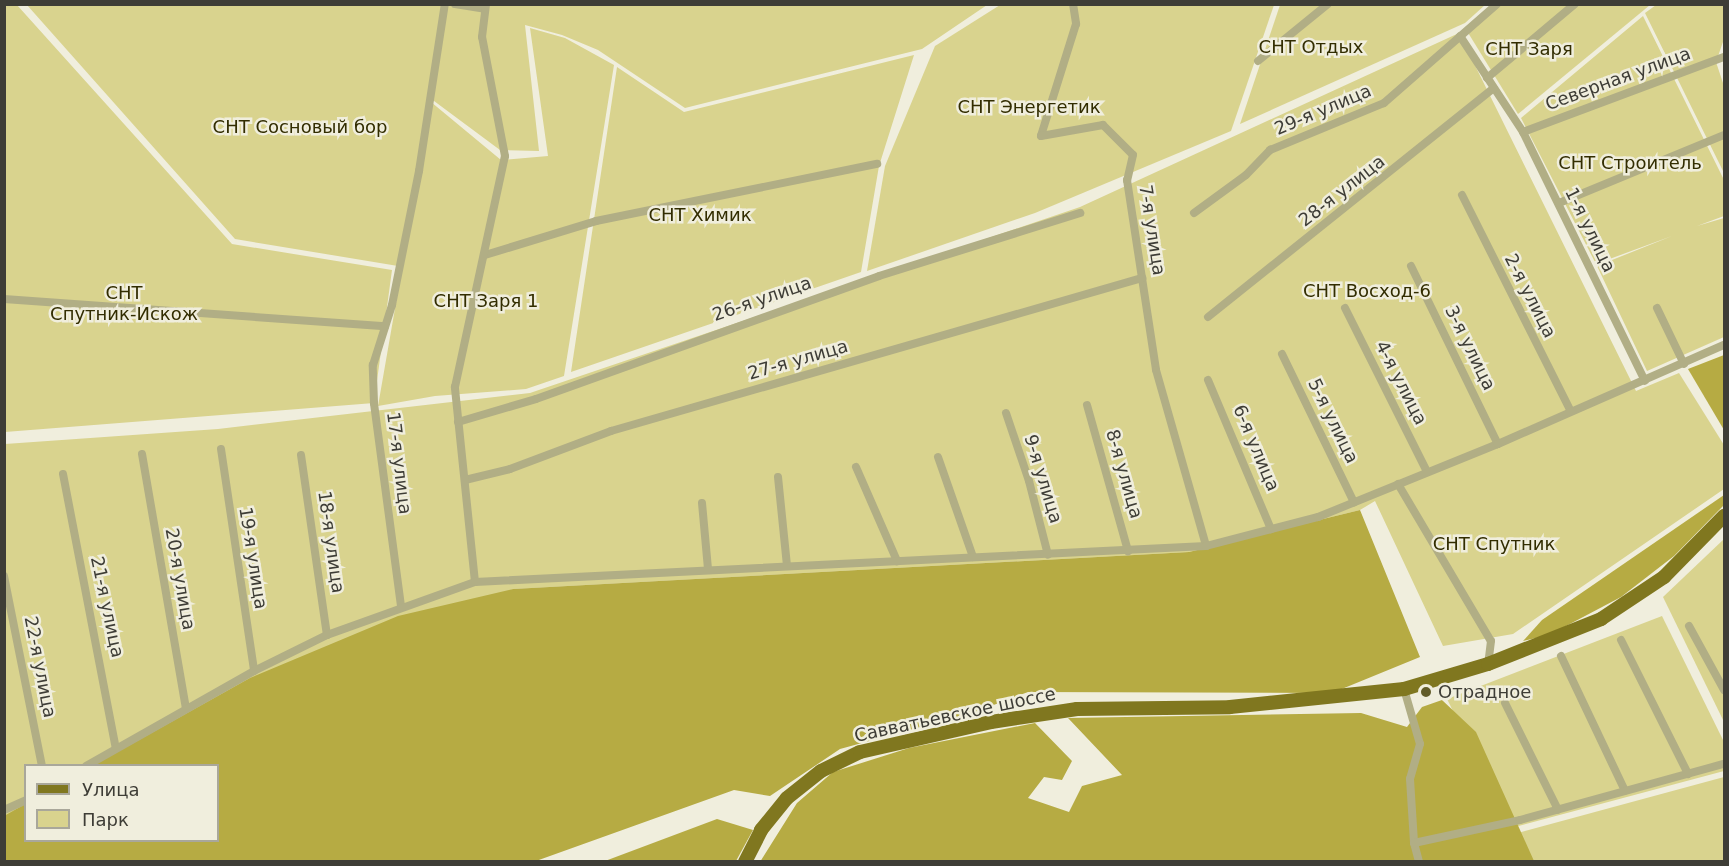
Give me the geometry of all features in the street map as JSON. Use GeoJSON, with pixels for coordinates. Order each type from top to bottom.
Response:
{"type":"FeatureCollection","features":[{"type":"Feature","properties":{"kind":"main road","name":"Савватьевское шоссе"},"geometry":{"type":"LineString","coordinates":[[745,861],[780,806],[812,777],[840,760],[892,743],[1077,709],[1251,706],[1404,689],[1488,664],[1588,626],[1615,612],[1664,577],[1725,516]]}},
{"type":"Feature","properties":{"kind":"street","name":"17-я улица"},"geometry":{"type":"LineString","coordinates":[[401,606],[374,403],[373,365],[385,326],[419,171],[445,4]]}},
{"type":"Feature","properties":{"kind":"street"},"geometry":{"type":"LineString","coordinates":[[455,4],[485,7],[482,37],[506,156],[455,387],[475,582]]}},
{"type":"Feature","properties":{"kind":"street","name":"7-я улица"},"geometry":{"type":"LineString","coordinates":[[1073,4],[1076,24],[1041,136],[1047,138],[1103,125],[1133,155],[1127,180],[1156,370],[1206,546]]}},
{"type":"Feature","properties":{"kind":"street"},"geometry":{"type":"LineString","coordinates":[[1258,61],[1328,4]]}},
{"type":"Feature","properties":{"kind":"street","name":"29-я улица"},"geometry":{"type":"LineString","coordinates":[[1194,213],[1246,175],[1270,150],[1384,103],[1497,4]]}},
{"type":"Feature","properties":{"kind":"street"},"geometry":{"type":"LineString","coordinates":[[1487,78],[1575,4]]}},
{"type":"Feature","properties":{"kind":"street","name":"1-я улица"},"geometry":{"type":"LineString","coordinates":[[1461,35],[1523,132],[1560,203],[1645,381]]}},
{"type":"Feature","properties":{"kind":"street","name":"Северная улица"},"geometry":{"type":"LineString","coordinates":[[1523,132],[1725,57]]}},
{"type":"Feature","properties":{"kind":"street","name":"28-я улица"},"geometry":{"type":"LineString","coordinates":[[1208,317],[1494,88]]}},
{"type":"Feature","properties":{"kind":"street"},"geometry":{"type":"LineString","coordinates":[[1560,203],[1725,135]]}},
{"type":"Feature","properties":{"kind":"street"},"geometry":{"type":"LineString","coordinates":[[484,255],[596,221],[877,164]]}},
{"type":"Feature","properties":{"kind":"street","name":"2-я улица"},"geometry":{"type":"LineString","coordinates":[[1462,195],[1570,410]]}},
{"type":"Feature","properties":{"kind":"street","name":"26-я улица"},"geometry":{"type":"LineString","coordinates":[[458,422],[536,399],[879,276],[1080,213]]}},
{"type":"Feature","properties":{"kind":"street","name":"3-я улица"},"geometry":{"type":"LineString","coordinates":[[1411,266],[1498,444]]}},
{"type":"Feature","properties":{"kind":"street","name":"27-я улица"},"geometry":{"type":"LineString","coordinates":[[465,480],[510,469],[611,431],[1142,278]]}},
{"type":"Feature","properties":{"kind":"street"},"geometry":{"type":"LineString","coordinates":[[4,299],[385,326]]}},
{"type":"Feature","properties":{"kind":"street","name":"4-я улица"},"geometry":{"type":"LineString","coordinates":[[1345,308],[1427,472]]}},
{"type":"Feature","properties":{"kind":"street"},"geometry":{"type":"LineString","coordinates":[[1658,308],[1684,364]]}},
{"type":"Feature","properties":{"kind":"street"},"geometry":{"type":"LineString","coordinates":[[88,764],[254,671],[327,635],[401,606],[475,582],[1206,546],[1318,517],[1498,444],[1570,410],[1645,381],[1725,345]]}},
{"type":"Feature","properties":{"kind":"street","name":"5-я улица"},"geometry":{"type":"LineString","coordinates":[[1282,354],[1354,502]]}},
{"type":"Feature","properties":{"kind":"street","name":"6-я улица"},"geometry":{"type":"LineString","coordinates":[[1208,380],[1270,529]]}},
{"type":"Feature","properties":{"kind":"street","name":"8-я улица"},"geometry":{"type":"LineString","coordinates":[[1087,405],[1128,551]]}},
{"type":"Feature","properties":{"kind":"street","name":"9-я улица"},"geometry":{"type":"LineString","coordinates":[[1005,413],[1029,481],[1048,555]]}},
{"type":"Feature","properties":{"kind":"street","name":"19-я улица"},"geometry":{"type":"LineString","coordinates":[[221,449],[254,671]]}},
{"type":"Feature","properties":{"kind":"street","name":"20-я улица"},"geometry":{"type":"LineString","coordinates":[[142,454],[186,708]]}},
{"type":"Feature","properties":{"kind":"street","name":"18-я улица"},"geometry":{"type":"LineString","coordinates":[[301,455],[327,635]]}},
{"type":"Feature","properties":{"kind":"street"},"geometry":{"type":"LineString","coordinates":[[938,457],[973,557]]}},
{"type":"Feature","properties":{"kind":"street"},"geometry":{"type":"LineString","coordinates":[[856,467],[897,561]]}},
{"type":"Feature","properties":{"kind":"street","name":"21-я улица"},"geometry":{"type":"LineString","coordinates":[[63,474],[116,748]]}},
{"type":"Feature","properties":{"kind":"street"},"geometry":{"type":"LineString","coordinates":[[778,477],[787,566]]}},
{"type":"Feature","properties":{"kind":"street"},"geometry":{"type":"LineString","coordinates":[[1398,484],[1491,641],[1488,664]]}},
{"type":"Feature","properties":{"kind":"street"},"geometry":{"type":"LineString","coordinates":[[702,503],[708,569]]}},
{"type":"Feature","properties":{"kind":"street","name":"22-я улица"},"geometry":{"type":"LineString","coordinates":[[4,576],[42,764]]}},
{"type":"Feature","properties":{"kind":"street"},"geometry":{"type":"LineString","coordinates":[[1689,626],[1725,690]]}},
{"type":"Feature","properties":{"kind":"street"},"geometry":{"type":"LineString","coordinates":[[1621,640],[1688,774]]}},
{"type":"Feature","properties":{"kind":"street"},"geometry":{"type":"LineString","coordinates":[[1561,656],[1625,791]]}},
{"type":"Feature","properties":{"kind":"street"},"geometry":{"type":"LineString","coordinates":[[1404,689],[1420,744],[1410,779],[1414,843],[1419,861]]}},
{"type":"Feature","properties":{"kind":"street"},"geometry":{"type":"LineString","coordinates":[[1505,704],[1558,810]]}},
{"type":"Feature","properties":{"kind":"street"},"geometry":{"type":"LineString","coordinates":[[1414,843],[1520,820],[1725,764]]}},
{"type":"Feature","properties":{"kind":"street"},"geometry":{"type":"LineString","coordinates":[[4,810],[24,801]]}},
{"type":"Feature","properties":{"kind":"green space","name":"СНТ Спутник-Искож"},"geometry":{"type":"Polygon","coordinates":[[[4,5],[17,5],[232,244],[392,270],[374,403],[5,432],[4,5]]]}},
{"type":"Feature","properties":{"kind":"green space","name":"СНТ Сосновый бор"},"geometry":{"type":"Polygon","coordinates":[[[27,5],[987,5],[922,49],[685,108],[598,50],[562,35],[525,25],[539,151],[500,150],[430,98],[398,266],[235,239],[27,5]]]}},
{"type":"Feature","properties":{"kind":"green space","name":"СНТ Энергетик"},"geometry":{"type":"Polygon","coordinates":[[[1000,5],[1274,5],[1231,131],[1035,213],[867,271],[885,166],[935,46],[1000,5]]]}},
{"type":"Feature","properties":{"kind":"green space","name":"СНТ Отдых"},"geometry":{"type":"Polygon","coordinates":[[[1280,5],[1485,5],[1465,23],[1240,124],[1280,5]]]}},
{"type":"Feature","properties":{"kind":"green space","name":"СНТ Заря"},"geometry":{"type":"Polygon","coordinates":[[[1498,5],[1650,5],[1518,114],[1467,31],[1498,5]]]}},
{"type":"Feature","properties":{"kind":"green space"},"geometry":{"type":"Polygon","coordinates":[[[1656,5],[1724,5],[1724,39],[1716,62],[1724,86],[1724,173],[1645,13],[1656,5]]]}},
{"type":"Feature","properties":{"kind":"green space","name":"СНТ Строитель"},"geometry":{"type":"Polygon","coordinates":[[[1643,16],[1724,180],[1724,216],[1697,226],[1724,218],[1724,337],[1647,371],[1597,266],[1672,236],[1596,264],[1521,118],[1643,16]]]}},
{"type":"Feature","properties":{"kind":"green space","name":"СНТ Заря 1"},"geometry":{"type":"Polygon","coordinates":[[[530,28],[565,38],[614,65],[564,376],[526,389],[435,396],[378,406],[431,102],[501,160],[548,156],[530,28]]]}},
{"type":"Feature","properties":{"kind":"green space","name":"СНТ Восход-6"},"geometry":{"type":"Polygon","coordinates":[[[1459,33],[1636,391],[1679,373],[1724,445],[1724,489],[1513,634],[1443,646],[1375,501],[1360,510],[1189,552],[513,589],[96,764],[24,764],[24,805],[5,816],[5,444],[218,429],[530,393],[1080,207],[1459,33]]]}},
{"type":"Feature","properties":{"kind":"green space","name":"СНТ Химик"},"geometry":{"type":"Polygon","coordinates":[[[914,55],[879,166],[861,272],[571,372],[617,67],[684,112],[914,55]]]}},
{"type":"Feature","properties":{"kind":"green space"},"geometry":{"type":"Polygon","coordinates":[[[1724,539],[1724,722],[1663,597],[1724,539]]]}},
{"type":"Feature","properties":{"kind":"green space"},"geometry":{"type":"Polygon","coordinates":[[[1662,616],[1724,742],[1724,771],[1511,828],[1447,699],[1662,616]]]}},
{"type":"Feature","properties":{"kind":"green space"},"geometry":{"type":"Polygon","coordinates":[[[1724,777],[1724,861],[1527,861],[1514,834],[1724,777]]]}},
{"type":"Feature","properties":{"kind":"shaded area"},"geometry":{"type":"Polygon","coordinates":[[[1724,355],[1724,430],[1688,369],[1724,355]]]}},
{"type":"Feature","properties":{"kind":"shaded area"},"geometry":{"type":"Polygon","coordinates":[[[1724,495],[1724,505],[1674,556],[1621,597],[1549,635],[1523,641],[1542,620],[1724,495]]]}},
{"type":"Feature","properties":{"kind":"shaded area"},"geometry":{"type":"Polygon","coordinates":[[[1360,510],[1420,657],[1332,693],[1028,692],[975,712],[840,749],[770,796],[734,790],[536,861],[5,861],[4,816],[24,805],[24,842],[219,842],[219,764],[96,764],[250,678],[398,616],[513,589],[1189,552],[1360,510]]]}},
{"type":"Feature","properties":{"kind":"shaded area"},"geometry":{"type":"Polygon","coordinates":[[[1442,700],[1476,732],[1534,861],[760,862],[797,803],[833,772],[909,748],[1035,723],[1072,761],[1062,780],[1044,777],[1028,798],[1069,812],[1082,786],[1122,775],[1068,718],[1361,713],[1407,727],[1422,707],[1442,700]]]}},
{"type":"Feature","properties":{"kind":"shaded area"},"geometry":{"type":"Polygon","coordinates":[[[717,819],[753,830],[736,861],[605,861],[717,819]]]}},
{"type":"Feature","properties":{"kind":"place","name":"Отрадное"},"geometry":{"type":"Point","coordinates":[1426,692]}},
{"type":"Feature","properties":{"kind":"park label","name":"СНТ Спутник"},"geometry":{"type":"Point","coordinates":[1494,544]}}]}
